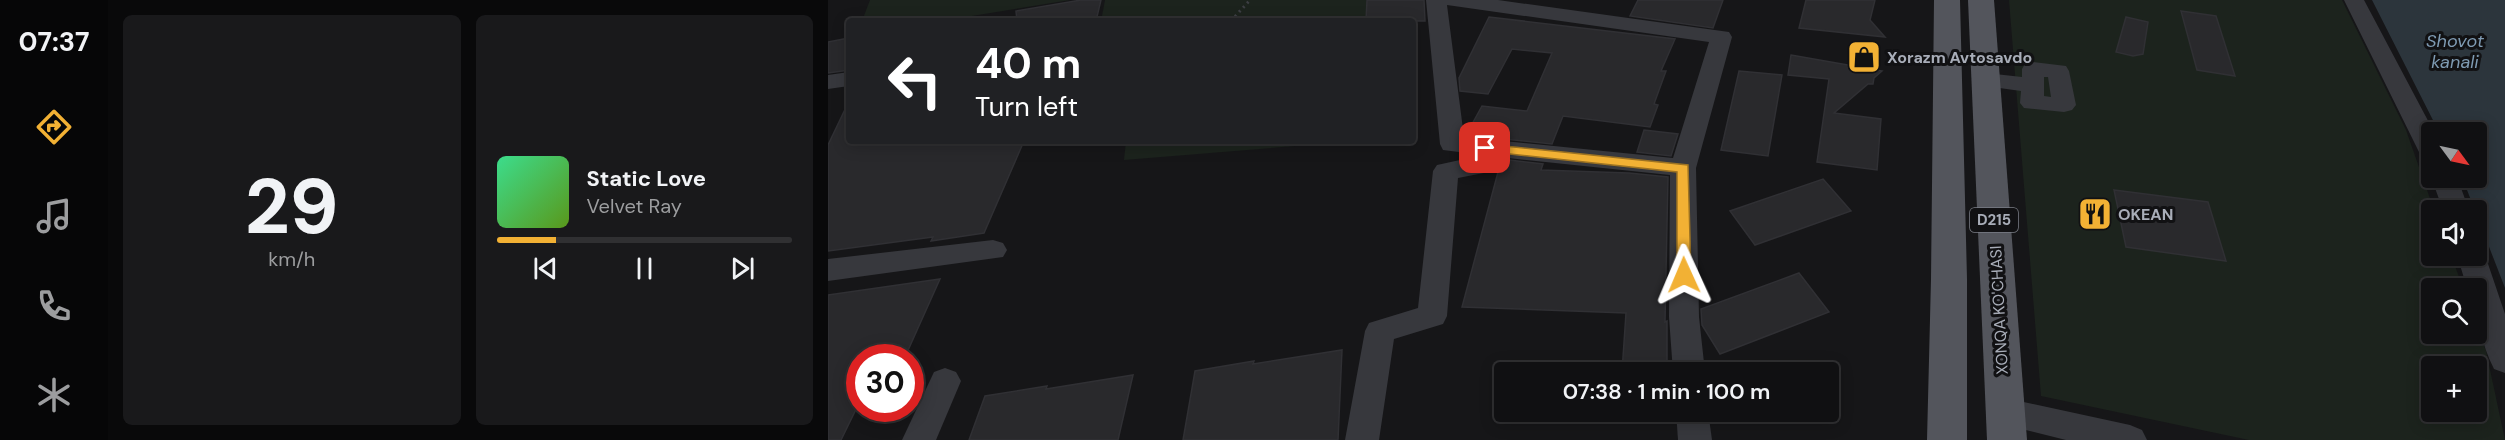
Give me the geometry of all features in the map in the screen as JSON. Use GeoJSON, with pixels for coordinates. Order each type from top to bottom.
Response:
{"type":"FeatureCollection","features":[{"type":"Feature","properties":{"kind":"main road","name":"D215"},"geometry":{"type":"LineString","coordinates":[[1947,0],[1949,279],[1947,440]]}},
{"type":"Feature","properties":{"kind":"main road","name":"XONQA KO'CHASI"},"geometry":{"type":"LineString","coordinates":[[1981,0],[2006,426]]}},
{"type":"Feature","properties":{"kind":"street"},"geometry":{"type":"LineString","coordinates":[[1436,0],[1452,144],[1683,168]]}},
{"type":"Feature","properties":{"kind":"street"},"geometry":{"type":"LineString","coordinates":[[1454,0],[1721,37],[1683,168],[1684,317],[1688,362]]}},
{"type":"Feature","properties":{"kind":"street"},"geometry":{"type":"LineString","coordinates":[[2354,0],[2421,131]]}},
{"type":"Feature","properties":{"kind":"street"},"geometry":{"type":"LineString","coordinates":[[828,82],[846,79]]}},
{"type":"Feature","properties":{"kind":"street"},"geometry":{"type":"LineString","coordinates":[[1986,80],[2033,85]]}},
{"type":"Feature","properties":{"kind":"street"},"geometry":{"type":"LineString","coordinates":[[1362,440],[1380,331],[1432,316],[1446,171],[1490,164],[1501,150]]}},
{"type":"Feature","properties":{"kind":"street"},"geometry":{"type":"LineString","coordinates":[[828,270],[993,250]]}},
{"type":"Feature","properties":{"kind":"street"},"geometry":{"type":"LineString","coordinates":[[2475,266],[2505,360]]}},
{"type":"Feature","properties":{"kind":"street"},"geometry":{"type":"LineString","coordinates":[[919,440],[945,381]]}},
{"type":"Feature","properties":{"kind":"street"},"geometry":{"type":"LineString","coordinates":[[1693,422],[1695,440]]}},
{"type":"Feature","properties":{"kind":"street"},"geometry":{"type":"LineString","coordinates":[[2006,426],[2130,440]]}},
{"type":"Feature","properties":{"kind":"path"},"geometry":{"type":"LineString","coordinates":[[1234,18],[1250,0]]}},
{"type":"Feature","properties":{"kind":"shaded area"},"geometry":{"type":"Polygon","coordinates":[[[870,0],[1070,0],[959,18],[863,18],[870,0]]]}},
{"type":"Feature","properties":{"kind":"shaded area"},"geometry":{"type":"Polygon","coordinates":[[[1105,0],[1366,0],[1366,18],[1102,18],[1105,0]]]}},
{"type":"Feature","properties":{"kind":"shaded area"},"geometry":{"type":"Polygon","coordinates":[[[2009,0],[2342,0],[2406,130],[2421,173],[2421,188],[2426,188],[2430,200],[2421,200],[2421,266],[2455,266],[2459,278],[2421,278],[2421,344],[2483,344],[2486,351],[2505,440],[2249,440],[2041,396],[2009,0]]]}},
{"type":"Feature","properties":{"kind":"shaded area"},"geometry":{"type":"Polygon","coordinates":[[[1126,144],[1319,144],[1124,160],[1126,144]]]}},
{"type":"Feature","properties":{"kind":"water","name":"Shovot kanali"},"geometry":{"type":"Polygon","coordinates":[[[2372,0],[2505,0],[2505,288],[2487,242],[2487,200],[2471,200],[2466,188],[2487,188],[2487,122],[2434,122],[2372,0]]]}},
{"type":"Feature","properties":{"kind":"building"},"geometry":{"type":"Polygon","coordinates":[[[1081,0],[1101,0],[1097,18],[1017,18],[1016,11],[1081,0]]]}},
{"type":"Feature","properties":{"kind":"building"},"geometry":{"type":"Polygon","coordinates":[[[1367,0],[1424,0],[1425,21],[1416,21],[1416,18],[1366,18],[1367,0]]]}},
{"type":"Feature","properties":{"kind":"building"},"geometry":{"type":"Polygon","coordinates":[[[1638,0],[1723,0],[1713,28],[1630,16],[1638,0]]]}},
{"type":"Feature","properties":{"kind":"building"},"geometry":{"type":"Polygon","coordinates":[[[1806,0],[1875,0],[1870,20],[1885,37],[1799,28],[1806,0]]]}},
{"type":"Feature","properties":{"kind":"building"},"geometry":{"type":"Polygon","coordinates":[[[2181,11],[2216,16],[2235,76],[2197,70],[2181,11]]]}},
{"type":"Feature","properties":{"kind":"building"},"geometry":{"type":"Polygon","coordinates":[[[1489,17],[1675,39],[1661,71],[1666,71],[1654,104],[1658,105],[1650,127],[1563,116],[1552,144],[1466,135],[1482,106],[1527,111],[1552,53],[1512,49],[1488,94],[1460,91],[1459,78],[1489,17]]]}},
{"type":"Feature","properties":{"kind":"building"},"geometry":{"type":"Polygon","coordinates":[[[2126,17],[2148,22],[2143,54],[2133,56],[2116,52],[2126,17]]]}},
{"type":"Feature","properties":{"kind":"building"},"geometry":{"type":"Polygon","coordinates":[[[846,39],[846,70],[828,73],[828,42],[846,39]]]}},
{"type":"Feature","properties":{"kind":"building"},"geometry":{"type":"Polygon","coordinates":[[[1791,55],[1882,71],[1874,78],[1873,84],[1868,84],[1834,113],[1881,119],[1877,170],[1817,162],[1829,79],[1788,75],[1791,55]]]}},
{"type":"Feature","properties":{"kind":"building"},"geometry":{"type":"Polygon","coordinates":[[[1739,71],[1782,75],[1768,156],[1721,150],[1739,71]]]}},
{"type":"Feature","properties":{"kind":"building"},"geometry":{"type":"Polygon","coordinates":[[[846,107],[846,144],[1023,144],[984,233],[931,241],[933,237],[828,251],[828,145],[846,107]]]}},
{"type":"Feature","properties":{"kind":"building"},"geometry":{"type":"Polygon","coordinates":[[[1644,130],[1678,134],[1671,156],[1637,152],[1644,130]]]}},
{"type":"Feature","properties":{"kind":"building"},"geometry":{"type":"Polygon","coordinates":[[[1509,160],[1543,164],[1541,170],[1629,173],[1668,177],[1665,322],[1667,321],[1667,362],[1623,362],[1626,313],[1462,307],[1498,172],[1509,160]]]}},
{"type":"Feature","properties":{"kind":"building"},"geometry":{"type":"Polygon","coordinates":[[[1823,179],[1851,211],[1755,245],[1730,211],[1823,179]]]}},
{"type":"Feature","properties":{"kind":"building"},"geometry":{"type":"Polygon","coordinates":[[[2114,190],[2208,202],[2226,261],[2126,247],[2114,190]]]}},
{"type":"Feature","properties":{"kind":"building"},"geometry":{"type":"Polygon","coordinates":[[[1799,273],[1829,312],[1720,354],[1702,325],[1701,309],[1799,273]]]}},
{"type":"Feature","properties":{"kind":"building"},"geometry":{"type":"Polygon","coordinates":[[[940,279],[911,344],[846,344],[846,422],[850,422],[841,440],[828,440],[828,295],[940,279]]]}},
{"type":"Feature","properties":{"kind":"building"},"geometry":{"type":"Polygon","coordinates":[[[1342,350],[1338,440],[1183,440],[1195,371],[1342,350]]]}},
{"type":"Feature","properties":{"kind":"building"},"geometry":{"type":"Polygon","coordinates":[[[1133,375],[1118,440],[969,440],[985,396],[1133,375]]]}},
{"type":"Feature","properties":{"kind":"place","name":"Xorazm Avtosavdo"},"geometry":{"type":"Point","coordinates":[1864,57]}},
{"type":"Feature","properties":{"kind":"place","name":"OKEAN"},"geometry":{"type":"Point","coordinates":[2095,214]}},
{"type":"Feature","properties":{"kind":"route"},"geometry":{"type":"LineString","coordinates":[[1485,148],[1683,168],[1684,275]]}}]}
